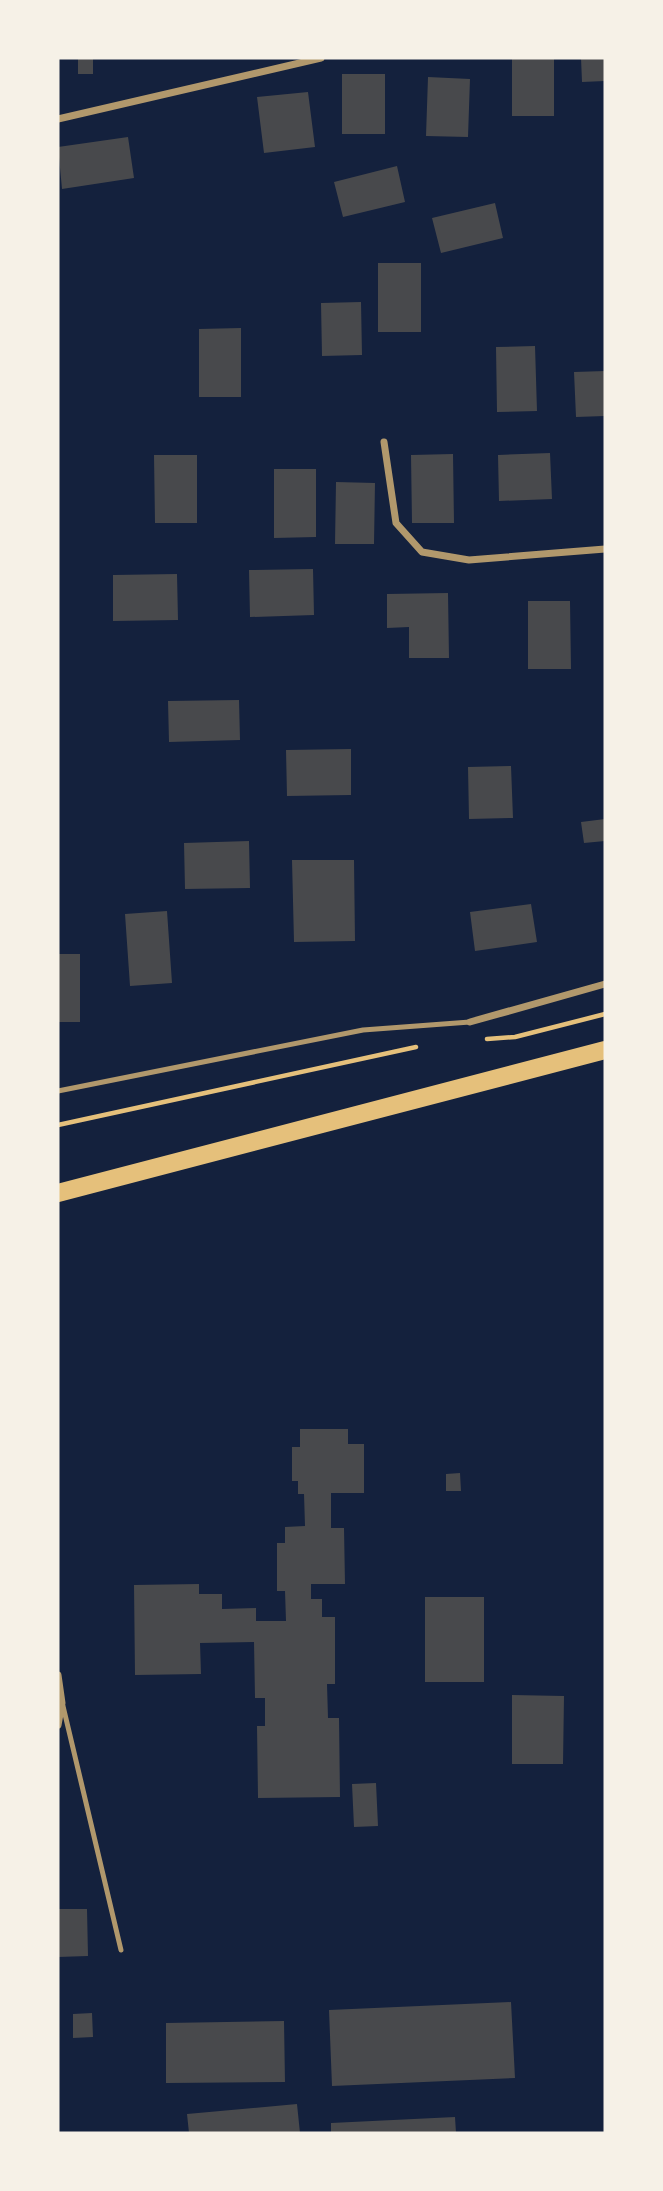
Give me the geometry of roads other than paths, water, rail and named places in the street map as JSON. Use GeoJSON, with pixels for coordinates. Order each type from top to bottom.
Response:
{"type":"FeatureCollection","features":[{"type":"Feature","properties":{"kind":"main road"},"geometry":{"type":"LineString","coordinates":[[58,1193],[605,1050]]}},
{"type":"Feature","properties":{"kind":"street"},"geometry":{"type":"LineString","coordinates":[[58,119],[321,58]]}},
{"type":"Feature","properties":{"kind":"street"},"geometry":{"type":"LineString","coordinates":[[384,442],[396,523],[422,552],[469,559],[605,549]]}},
{"type":"Feature","properties":{"kind":"street"},"geometry":{"type":"LineString","coordinates":[[470,1022],[605,984]]}},
{"type":"Feature","properties":{"kind":"street"},"geometry":{"type":"LineString","coordinates":[[58,1675],[62,1703],[58,1725]]}},
{"type":"Feature","properties":{"kind":"lane"},"geometry":{"type":"LineString","coordinates":[[58,1091],[363,1030],[470,1022]]}},
{"type":"Feature","properties":{"kind":"lane"},"geometry":{"type":"LineString","coordinates":[[62,1703],[121,1950]]}}]}
